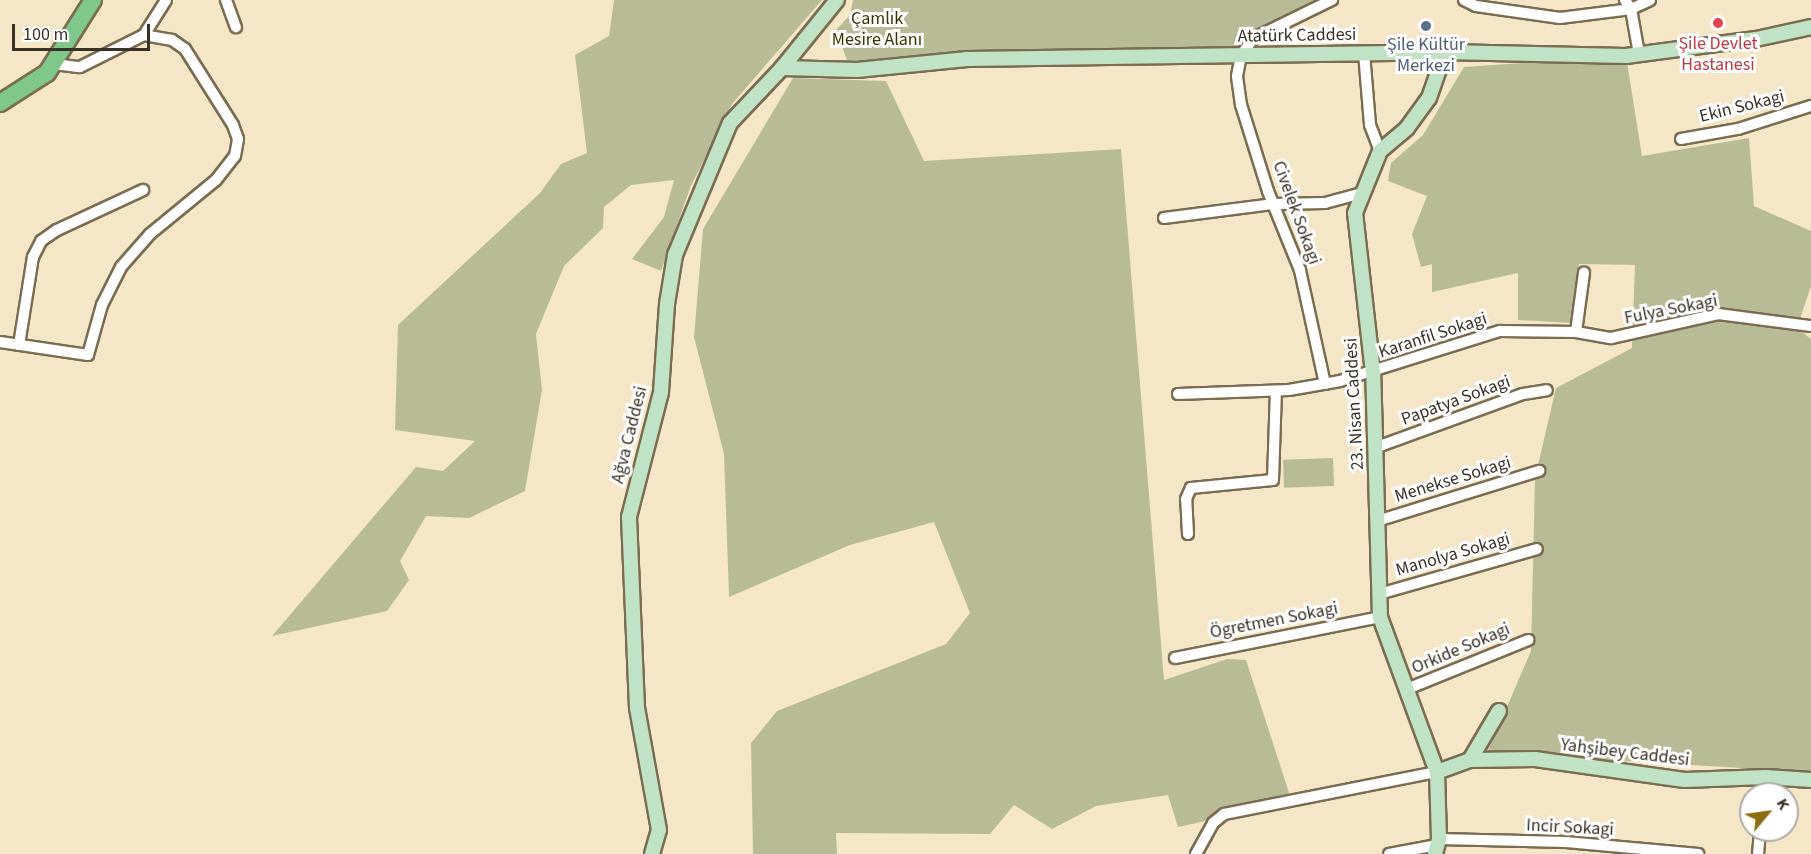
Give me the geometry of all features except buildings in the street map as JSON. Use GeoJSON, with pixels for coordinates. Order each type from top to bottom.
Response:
{"type":"FeatureCollection","features":[{"type":"Feature","properties":{"kind":"main road"},"geometry":{"type":"LineString","coordinates":[[0,103],[34,85],[54,64],[93,0]]}},
{"type":"Feature","properties":{"kind":"street"},"geometry":{"type":"LineString","coordinates":[[54,64],[80,66],[144,35],[166,0]]}},
{"type":"Feature","properties":{"kind":"street"},"geometry":{"type":"LineString","coordinates":[[226,0],[236,27]]}},
{"type":"Feature","properties":{"kind":"street","name":"Ağva Caddesi"},"geometry":{"type":"LineString","coordinates":[[652,854],[659,830],[637,708],[629,517],[661,392],[667,304],[675,255],[730,123],[782,68],[837,0]]}},
{"type":"Feature","properties":{"kind":"street"},"geometry":{"type":"LineString","coordinates":[[1241,55],[1254,38],[1332,0]]}},
{"type":"Feature","properties":{"kind":"street"},"geometry":{"type":"LineString","coordinates":[[1464,0],[1476,6],[1560,18],[1650,0]]}},
{"type":"Feature","properties":{"kind":"street"},"geometry":{"type":"LineString","coordinates":[[1628,4],[1639,54]]}},
{"type":"Feature","properties":{"kind":"street","name":"Atatürk Caddesi"},"geometry":{"type":"LineString","coordinates":[[782,68],[857,70],[967,59],[1445,52],[1639,54],[1756,39],[1811,27]]}},
{"type":"Feature","properties":{"kind":"street"},"geometry":{"type":"LineString","coordinates":[[0,342],[88,355],[99,313],[122,267],[163,222],[216,180],[235,156],[236,132],[196,65],[177,42],[144,35]]}},
{"type":"Feature","properties":{"kind":"street","name":"23. Nisan Caddesi"},"geometry":{"type":"LineString","coordinates":[[1437,846],[1437,772],[1380,617],[1377,447],[1373,373],[1355,213],[1380,151],[1407,128],[1429,98],[1445,52]]}},
{"type":"Feature","properties":{"kind":"street"},"geometry":{"type":"LineString","coordinates":[[1364,53],[1370,125],[1380,151]]}},
{"type":"Feature","properties":{"kind":"street","name":"Civelek Sokagi"},"geometry":{"type":"LineString","coordinates":[[1241,55],[1237,76],[1241,105],[1274,204],[1300,270],[1325,384]]}},
{"type":"Feature","properties":{"kind":"street","name":"Ekin Sokagi"},"geometry":{"type":"LineString","coordinates":[[1681,139],[1738,129],[1811,106]]}},
{"type":"Feature","properties":{"kind":"street"},"geometry":{"type":"LineString","coordinates":[[20,345],[33,257],[41,241],[57,230],[143,190]]}},
{"type":"Feature","properties":{"kind":"street"},"geometry":{"type":"LineString","coordinates":[[1164,219],[1274,204],[1325,203],[1363,193]]}},
{"type":"Feature","properties":{"kind":"street"},"geometry":{"type":"LineString","coordinates":[[1576,332],[1584,273]]}},
{"type":"Feature","properties":{"kind":"street","name":"Fulya Sokagi"},"geometry":{"type":"LineString","coordinates":[[1576,332],[1611,338],[1718,314],[1810,324]]}},
{"type":"Feature","properties":{"kind":"street","name":"Karanfil Sokagi"},"geometry":{"type":"LineString","coordinates":[[1178,394],[1276,391],[1325,384],[1373,373],[1483,334],[1515,330],[1576,332]]}},
{"type":"Feature","properties":{"kind":"street","name":"Papatya Sokagi"},"geometry":{"type":"LineString","coordinates":[[1377,447],[1523,394],[1547,390]]}},
{"type":"Feature","properties":{"kind":"street"},"geometry":{"type":"LineString","coordinates":[[1188,534],[1186,499],[1191,488],[1273,480],[1276,391]]}},
{"type":"Feature","properties":{"kind":"street","name":"Menekse Sokagi"},"geometry":{"type":"LineString","coordinates":[[1377,521],[1539,471]]}},
{"type":"Feature","properties":{"kind":"street","name":"Manolya Sokagi"},"geometry":{"type":"LineString","coordinates":[[1379,594],[1537,549]]}},
{"type":"Feature","properties":{"kind":"street","name":"Ögretmen Sokagi"},"geometry":{"type":"LineString","coordinates":[[1176,658],[1380,617]]}},
{"type":"Feature","properties":{"kind":"street","name":"Orkide Sokagi"},"geometry":{"type":"LineString","coordinates":[[1407,689],[1528,640]]}},
{"type":"Feature","properties":{"kind":"street"},"geometry":{"type":"LineString","coordinates":[[1470,760],[1498,711]]}},
{"type":"Feature","properties":{"kind":"street","name":"Yahşibey Caddesi"},"geometry":{"type":"LineString","coordinates":[[1437,772],[1470,760],[1535,759],[1685,780],[1766,777],[1811,780]]}},
{"type":"Feature","properties":{"kind":"street"},"geometry":{"type":"LineString","coordinates":[[1196,854],[1213,823],[1224,814],[1437,772]]}},
{"type":"Feature","properties":{"kind":"street"},"geometry":{"type":"LineString","coordinates":[[1765,782],[1766,777]]}},
{"type":"Feature","properties":{"kind":"street"},"geometry":{"type":"LineString","coordinates":[[1564,854],[1566,842]]}},
{"type":"Feature","properties":{"kind":"street","name":"Incir Sokagi"},"geometry":{"type":"LineString","coordinates":[[1389,854],[1437,846],[1566,842],[1698,854]]}},
{"type":"Feature","properties":{"kind":"green space"},"geometry":{"type":"Polygon","coordinates":[[[614,0],[822,0],[732,104],[690,188],[661,271],[632,259],[664,217],[674,180],[631,185],[604,207],[603,228],[564,266],[536,334],[542,390],[525,491],[469,518],[426,516],[400,561],[409,580],[387,611],[272,636],[416,467],[443,471],[475,441],[395,430],[398,325],[540,193],[561,164],[587,153],[575,55],[609,36],[614,0]]]}},
{"type":"Feature","properties":{"kind":"green space","name":"Çamlık Mesire Alanı"},"geometry":{"type":"Polygon","coordinates":[[[853,0],[1314,0],[1248,35],[1236,53],[848,63],[836,30],[850,15],[853,0]]]}},
{"type":"Feature","properties":{"kind":"green space"},"geometry":{"type":"Polygon","coordinates":[[[1626,56],[1642,156],[1749,138],[1754,206],[1811,231],[1811,286],[1797,328],[1811,339],[1811,772],[1487,753],[1531,651],[1535,478],[1556,388],[1632,348],[1635,265],[1579,264],[1572,323],[1518,320],[1518,273],[1432,292],[1432,264],[1421,267],[1412,234],[1427,196],[1388,181],[1391,163],[1423,135],[1464,67],[1626,56]]]}},
{"type":"Feature","properties":{"kind":"green space"},"geometry":{"type":"Polygon","coordinates":[[[793,78],[886,81],[924,161],[1121,149],[1164,680],[1227,659],[1246,660],[1292,802],[1178,827],[1168,795],[1096,806],[1052,829],[1014,805],[990,834],[836,833],[837,854],[753,854],[751,743],[777,711],[946,644],[970,613],[934,522],[850,545],[729,597],[724,454],[694,337],[703,229],[793,78]]]}},
{"type":"Feature","properties":{"kind":"green space"},"geometry":{"type":"Polygon","coordinates":[[[1333,458],[1334,486],[1284,488],[1283,460],[1333,458]]]}},
{"type":"Feature","properties":{"kind":"place","name":"Şile Devlet Hastanesi"},"geometry":{"type":"Point","coordinates":[1718,23]}},
{"type":"Feature","properties":{"kind":"place","name":"Şile Kültür Merkezi"},"geometry":{"type":"Point","coordinates":[1426,26]}}]}
